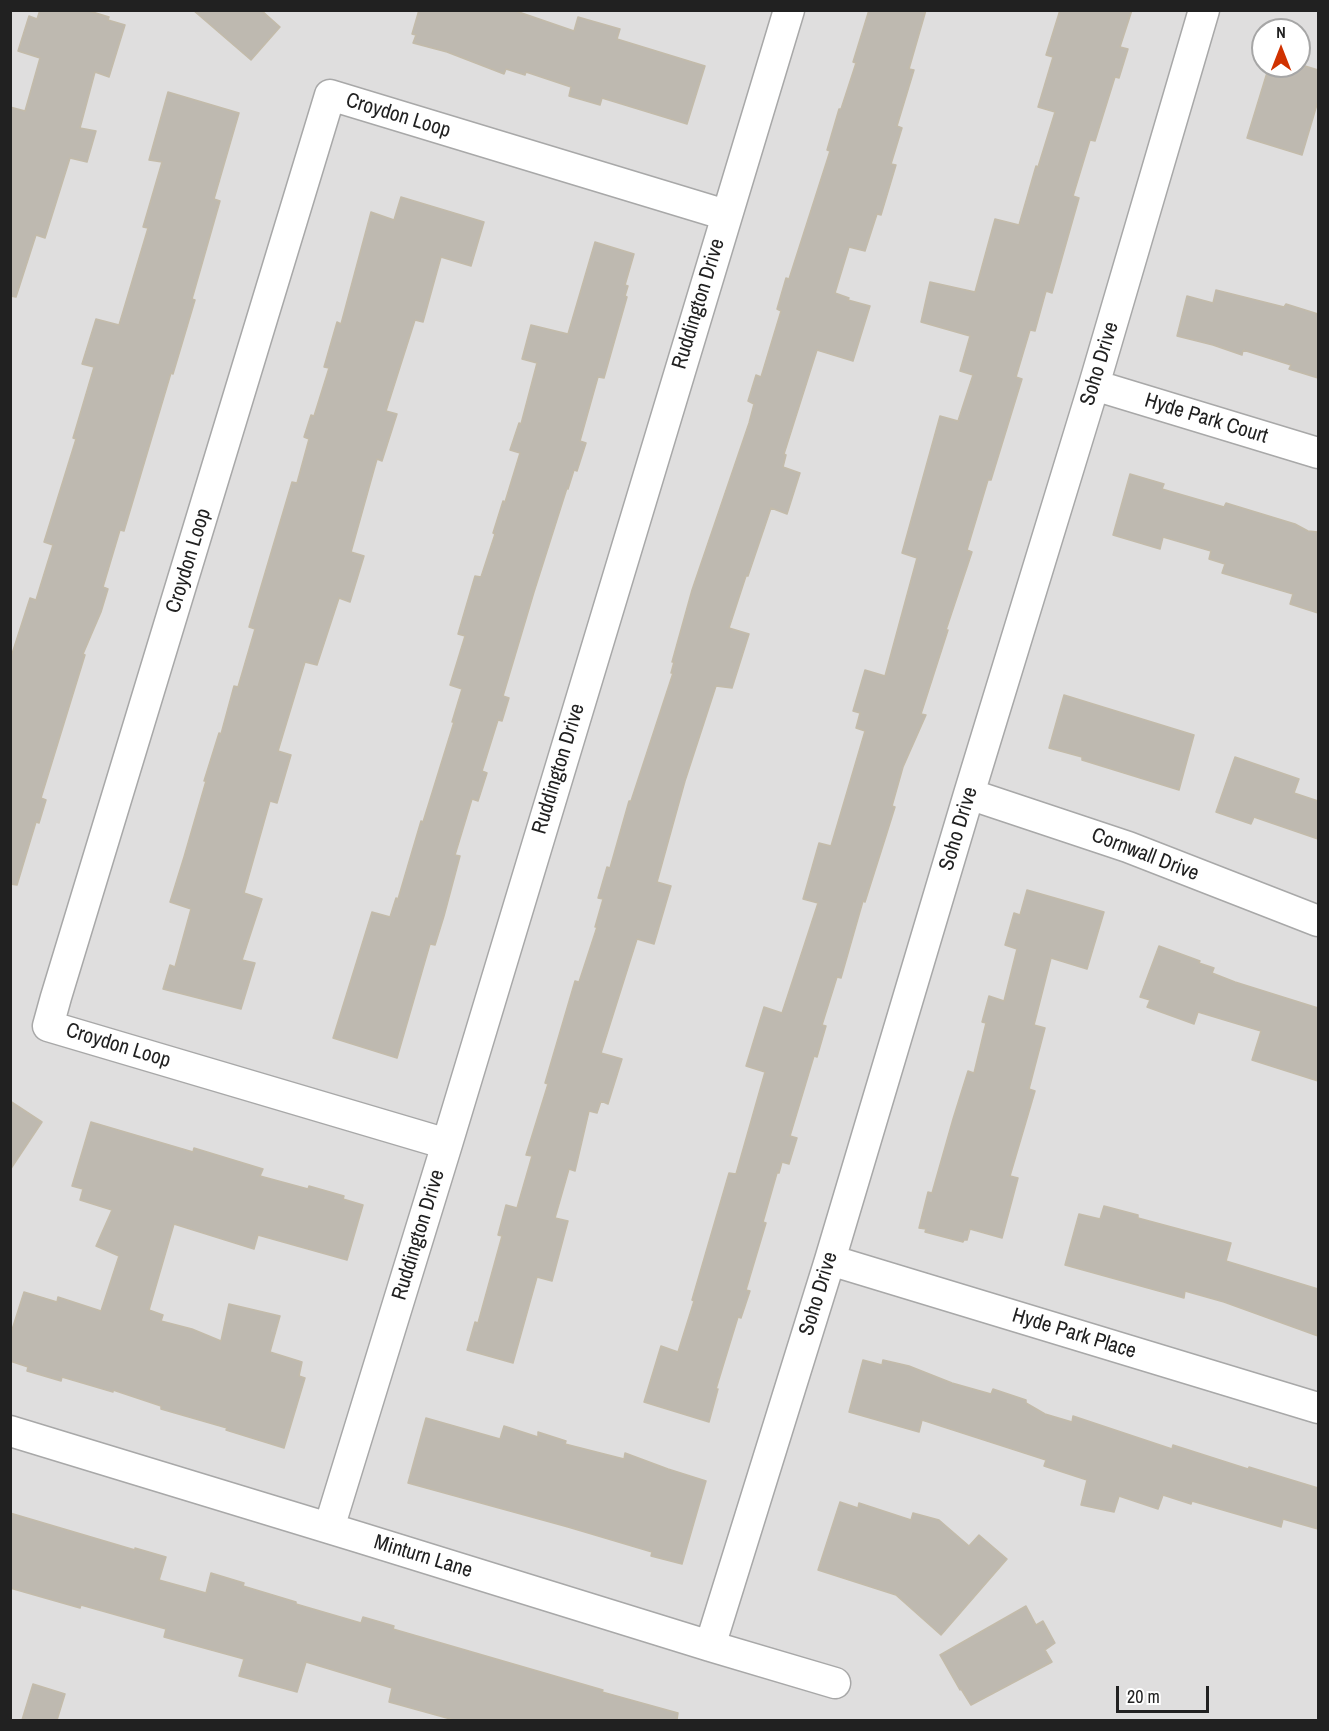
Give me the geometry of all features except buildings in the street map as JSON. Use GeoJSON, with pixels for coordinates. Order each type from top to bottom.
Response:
{"type":"FeatureCollection","features":[{"type":"Feature","properties":{"kind":"street","name":"Ruddington Drive"},"geometry":{"type":"LineString","coordinates":[[329,1528],[789,10]]}},
{"type":"Feature","properties":{"kind":"street","name":"Soho Drive"},"geometry":{"type":"LineString","coordinates":[[710,1646],[830,1260],[1094,385],[1204,10]]}},
{"type":"Feature","properties":{"kind":"street","name":"Croydon Loop"},"geometry":{"type":"LineString","coordinates":[[447,1144],[48,1026],[60,986],[330,95],[726,215]]}},
{"type":"Feature","properties":{"kind":"street","name":"Hyde Park Court"},"geometry":{"type":"LineString","coordinates":[[1094,385],[1318,453]]}},
{"type":"Feature","properties":{"kind":"street","name":"Cornwall Drive"},"geometry":{"type":"LineString","coordinates":[[969,794],[1128,847],[1318,921]]}},
{"type":"Feature","properties":{"kind":"street","name":"Hyde Park Place"},"geometry":{"type":"LineString","coordinates":[[830,1260],[1318,1408]]}},
{"type":"Feature","properties":{"kind":"street","name":"Minturn Lane"},"geometry":{"type":"LineString","coordinates":[[10,1431],[836,1683]]}},
{"type":"Feature","properties":{"kind":"shaded area"},"geometry":{"type":"Polygon","coordinates":[[[11,11],[1318,11],[1318,1720],[11,1720],[11,11]]]}}]}
